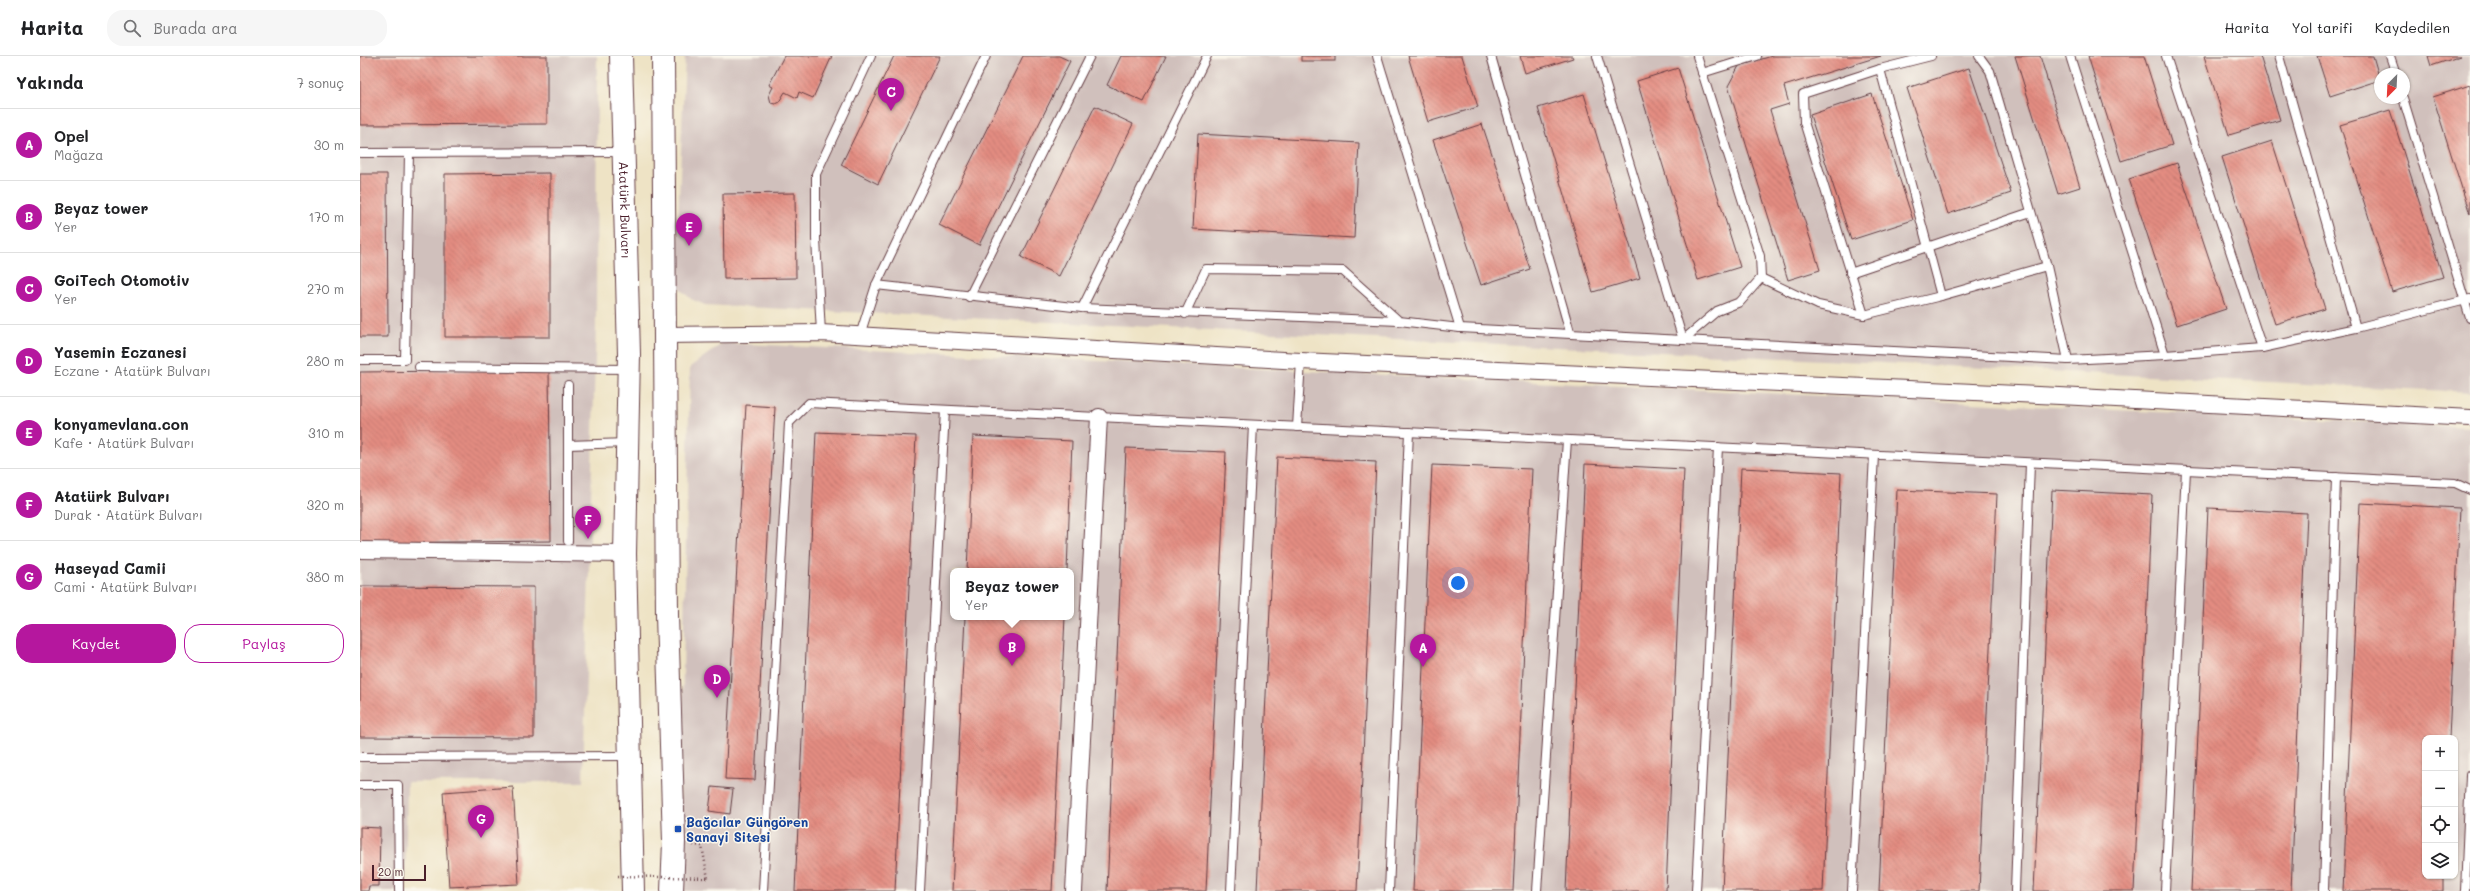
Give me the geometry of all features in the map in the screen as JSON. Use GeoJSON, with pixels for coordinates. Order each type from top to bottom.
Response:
{"type":"FeatureCollection","features":[{"type":"Feature","properties":{"kind":"main road","name":"Atatürk Bulvarı"},"geometry":{"type":"LineString","coordinates":[[621,56],[628,369],[625,554],[628,756],[633,891]]}},
{"type":"Feature","properties":{"kind":"main road"},"geometry":{"type":"LineString","coordinates":[[663,56],[667,615],[674,842],[672,891]]}},
{"type":"Feature","properties":{"kind":"street"},"geometry":{"type":"LineString","coordinates":[[664,335],[821,333],[1301,361],[2052,396],[2470,418]]}},
{"type":"Feature","properties":{"kind":"street"},"geometry":{"type":"LineString","coordinates":[[1074,891],[1099,417]]}},
{"type":"Feature","properties":{"kind":"street"},"geometry":{"type":"LineString","coordinates":[[360,550],[625,554]]}},
{"type":"Feature","properties":{"kind":"lane"},"geometry":{"type":"LineString","coordinates":[[821,333],[816,239],[816,174],[871,56]]}},
{"type":"Feature","properties":{"kind":"lane"},"geometry":{"type":"LineString","coordinates":[[860,335],[876,285],[986,56]]}},
{"type":"Feature","properties":{"kind":"lane"},"geometry":{"type":"LineString","coordinates":[[969,297],[1090,56]]}},
{"type":"Feature","properties":{"kind":"lane"},"geometry":{"type":"LineString","coordinates":[[1082,308],[1207,56]]}},
{"type":"Feature","properties":{"kind":"lane"},"geometry":{"type":"LineString","coordinates":[[1377,56],[1460,328]]}},
{"type":"Feature","properties":{"kind":"lane"},"geometry":{"type":"LineString","coordinates":[[1491,56],[1570,332]]}},
{"type":"Feature","properties":{"kind":"lane"},"geometry":{"type":"LineString","coordinates":[[1597,56],[1683,340]]}},
{"type":"Feature","properties":{"kind":"lane"},"geometry":{"type":"LineString","coordinates":[[1683,340],[1717,311],[1740,302],[1761,278],[1760,256],[1697,56]]}},
{"type":"Feature","properties":{"kind":"lane"},"geometry":{"type":"LineString","coordinates":[[1702,73],[1757,56]]}},
{"type":"Feature","properties":{"kind":"lane"},"geometry":{"type":"LineString","coordinates":[[1864,315],[1804,122],[1803,94],[1880,69],[1931,56]]}},
{"type":"Feature","properties":{"kind":"lane"},"geometry":{"type":"LineString","coordinates":[[1979,56],[1990,71],[2047,266],[2068,360]]}},
{"type":"Feature","properties":{"kind":"lane"},"geometry":{"type":"LineString","coordinates":[[2070,56],[2165,355]]}},
{"type":"Feature","properties":{"kind":"lane"},"geometry":{"type":"LineString","coordinates":[[2166,56],[2262,348]]}},
{"type":"Feature","properties":{"kind":"lane"},"geometry":{"type":"LineString","coordinates":[[2279,56],[2356,328]]}},
{"type":"Feature","properties":{"kind":"lane"},"geometry":{"type":"LineString","coordinates":[[2390,56],[2394,68]]}},
{"type":"Feature","properties":{"kind":"lane"},"geometry":{"type":"LineString","coordinates":[[1880,69],[1941,296]]}},
{"type":"Feature","properties":{"kind":"lane"},"geometry":{"type":"LineString","coordinates":[[2405,104],[2468,299],[2470,318]]}},
{"type":"Feature","properties":{"kind":"lane"},"geometry":{"type":"LineString","coordinates":[[360,153],[623,152]]}},
{"type":"Feature","properties":{"kind":"lane"},"geometry":{"type":"LineString","coordinates":[[360,360],[405,360],[409,153]]}},
{"type":"Feature","properties":{"kind":"lane"},"geometry":{"type":"LineString","coordinates":[[1850,273],[2031,212]]}},
{"type":"Feature","properties":{"kind":"lane"},"geometry":{"type":"LineString","coordinates":[[1761,278],[1818,305],[1864,315],[1941,296],[2047,266]]}},
{"type":"Feature","properties":{"kind":"lane"},"geometry":{"type":"LineString","coordinates":[[1185,314],[1206,269],[1343,271],[1399,321]]}},
{"type":"Feature","properties":{"kind":"lane"},"geometry":{"type":"LineString","coordinates":[[876,285],[969,297],[1082,308],[1185,314],[1399,321],[1460,328],[1570,332],[1683,340],[2068,360],[2262,348],[2356,328],[2468,299]]}},
{"type":"Feature","properties":{"kind":"lane"},"geometry":{"type":"LineString","coordinates":[[1298,427],[1301,361]]}},
{"type":"Feature","properties":{"kind":"lane"},"geometry":{"type":"LineString","coordinates":[[419,367],[628,369]]}},
{"type":"Feature","properties":{"kind":"lane"},"geometry":{"type":"LineString","coordinates":[[568,385],[568,541]]}},
{"type":"Feature","properties":{"kind":"lane"},"geometry":{"type":"LineString","coordinates":[[763,891],[789,424],[809,403],[2455,483],[2470,490]]}},
{"type":"Feature","properties":{"kind":"lane"},"geometry":{"type":"LineString","coordinates":[[920,891],[945,410]]}},
{"type":"Feature","properties":{"kind":"lane"},"geometry":{"type":"LineString","coordinates":[[1231,891],[1254,425]]}},
{"type":"Feature","properties":{"kind":"lane"},"geometry":{"type":"LineString","coordinates":[[1389,891],[1409,432]]}},
{"type":"Feature","properties":{"kind":"lane"},"geometry":{"type":"LineString","coordinates":[[1537,891],[1567,440]]}},
{"type":"Feature","properties":{"kind":"lane"},"geometry":{"type":"LineString","coordinates":[[568,445],[627,443]]}},
{"type":"Feature","properties":{"kind":"lane"},"geometry":{"type":"LineString","coordinates":[[1696,891],[1718,447]]}},
{"type":"Feature","properties":{"kind":"lane"},"geometry":{"type":"LineString","coordinates":[[1852,891],[1874,455]]}},
{"type":"Feature","properties":{"kind":"lane"},"geometry":{"type":"LineString","coordinates":[[2015,891],[2030,462]]}},
{"type":"Feature","properties":{"kind":"lane"},"geometry":{"type":"LineString","coordinates":[[2165,891],[2186,470]]}},
{"type":"Feature","properties":{"kind":"lane"},"geometry":{"type":"LineString","coordinates":[[2324,891],[2336,478]]}},
{"type":"Feature","properties":{"kind":"lane"},"geometry":{"type":"LineString","coordinates":[[360,757],[628,756]]}},
{"type":"Feature","properties":{"kind":"lane"},"geometry":{"type":"LineString","coordinates":[[2465,891],[2470,774]]}},
{"type":"Feature","properties":{"kind":"lane"},"geometry":{"type":"LineString","coordinates":[[360,785],[398,785],[399,891]]}},
{"type":"Feature","properties":{"kind":"path"},"geometry":{"type":"LineString","coordinates":[[618,876],[708,878],[702,846]]}},
{"type":"Feature","properties":{"kind":"shaded area"},"geometry":{"type":"Polygon","coordinates":[[[360,56],[597,56],[596,324],[583,782],[407,782],[405,891],[360,891],[360,56]]]}},
{"type":"Feature","properties":{"kind":"shaded area"},"geometry":{"type":"Polygon","coordinates":[[[685,56],[2470,56],[2470,392],[705,305],[691,299],[680,289],[676,271],[685,56]]]}},
{"type":"Feature","properties":{"kind":"shaded area"},"geometry":{"type":"Polygon","coordinates":[[[723,343],[2470,427],[2470,891],[678,891],[690,367],[723,343]]]}},
{"type":"Feature","properties":{"kind":"building"},"geometry":{"type":"Polygon","coordinates":[[[360,56],[547,56],[547,124],[360,125],[360,56]]]}},
{"type":"Feature","properties":{"kind":"building"},"geometry":{"type":"Polygon","coordinates":[[[784,56],[832,56],[813,98],[799,92],[797,98],[785,92],[779,102],[775,104],[771,103],[769,95],[773,87],[769,85],[784,56]]]}},
{"type":"Feature","properties":{"kind":"building"},"geometry":{"type":"Polygon","coordinates":[[[894,56],[940,56],[878,184],[841,165],[894,56]]]}},
{"type":"Feature","properties":{"kind":"building"},"geometry":{"type":"Polygon","coordinates":[[[1023,56],[1059,56],[1070,61],[979,245],[939,225],[1023,56]]]}},
{"type":"Feature","properties":{"kind":"building"},"geometry":{"type":"Polygon","coordinates":[[[1121,56],[1166,56],[1144,102],[1107,85],[1121,56]]]}},
{"type":"Feature","properties":{"kind":"building"},"geometry":{"type":"Polygon","coordinates":[[[1301,56],[1335,56],[1335,61],[1301,61],[1301,56]]]}},
{"type":"Feature","properties":{"kind":"building"},"geometry":{"type":"Polygon","coordinates":[[[1408,56],[1462,56],[1478,107],[1428,122],[1408,56]]]}},
{"type":"Feature","properties":{"kind":"building"},"geometry":{"type":"Polygon","coordinates":[[[1520,56],[1572,56],[1573,58],[1525,73],[1520,56]]]}},
{"type":"Feature","properties":{"kind":"building"},"geometry":{"type":"Polygon","coordinates":[[[1772,56],[1881,56],[1784,86],[1789,104],[1770,110],[1820,270],[1788,280],[1728,86],[1739,66],[1772,56]]]}},
{"type":"Feature","properties":{"kind":"building"},"geometry":{"type":"Polygon","coordinates":[[[2015,56],[2040,56],[2080,187],[2058,194],[2015,56]]]}},
{"type":"Feature","properties":{"kind":"building"},"geometry":{"type":"Polygon","coordinates":[[[2088,56],[2144,56],[2172,145],[2121,161],[2088,56]]]}},
{"type":"Feature","properties":{"kind":"building"},"geometry":{"type":"Polygon","coordinates":[[[2204,56],[2260,56],[2280,120],[2229,135],[2204,56]]]}},
{"type":"Feature","properties":{"kind":"building"},"geometry":{"type":"Polygon","coordinates":[[[2317,56],[2373,56],[2376,68],[2374,68],[2374,82],[2330,96],[2317,56]]]}},
{"type":"Feature","properties":{"kind":"building"},"geometry":{"type":"Polygon","coordinates":[[[2428,56],[2461,56],[2431,66],[2428,56]]]}},
{"type":"Feature","properties":{"kind":"building"},"geometry":{"type":"Polygon","coordinates":[[[1678,68],[1740,267],[1698,280],[1637,81],[1678,68]]]}},
{"type":"Feature","properties":{"kind":"building"},"geometry":{"type":"Polygon","coordinates":[[[1969,68],[2011,193],[1948,214],[1907,88],[1969,68]]]}},
{"type":"Feature","properties":{"kind":"building"},"geometry":{"type":"Polygon","coordinates":[[[2470,85],[2470,214],[2433,97],[2470,85]]]}},
{"type":"Feature","properties":{"kind":"building"},"geometry":{"type":"Polygon","coordinates":[[[1584,94],[1640,278],[1593,292],[1538,108],[1584,94]]]}},
{"type":"Feature","properties":{"kind":"building"},"geometry":{"type":"Polygon","coordinates":[[[1872,94],[1913,220],[1851,240],[1810,115],[1872,94]]]}},
{"type":"Feature","properties":{"kind":"building"},"geometry":{"type":"Polygon","coordinates":[[[1095,106],[1133,124],[1059,276],[1021,257],[1095,106]]]}},
{"type":"Feature","properties":{"kind":"building"},"geometry":{"type":"Polygon","coordinates":[[[2390,110],[2443,277],[2392,292],[2340,125],[2390,110]]]}},
{"type":"Feature","properties":{"kind":"building"},"geometry":{"type":"Polygon","coordinates":[[[1482,124],[1530,269],[1481,285],[1433,140],[1482,124]]]}},
{"type":"Feature","properties":{"kind":"building"},"geometry":{"type":"Polygon","coordinates":[[[1198,134],[1359,143],[1354,238],[1193,229],[1198,134]]]}},
{"type":"Feature","properties":{"kind":"building"},"geometry":{"type":"Polygon","coordinates":[[[2272,141],[2325,309],[2275,324],[2222,157],[2272,141]]]}},
{"type":"Feature","properties":{"kind":"building"},"geometry":{"type":"Polygon","coordinates":[[[2177,163],[2226,309],[2177,325],[2129,179],[2177,163]]]}},
{"type":"Feature","properties":{"kind":"building"},"geometry":{"type":"Polygon","coordinates":[[[550,173],[550,337],[445,337],[445,174],[550,173]]]}},
{"type":"Feature","properties":{"kind":"building"},"geometry":{"type":"Polygon","coordinates":[[[360,174],[387,174],[388,337],[360,337],[360,174]]]}},
{"type":"Feature","properties":{"kind":"building"},"geometry":{"type":"Polygon","coordinates":[[[795,193],[796,278],[724,279],[723,194],[795,193]]]}},
{"type":"Feature","properties":{"kind":"building"},"geometry":{"type":"Polygon","coordinates":[[[549,370],[551,541],[360,543],[360,372],[549,370]]]}},
{"type":"Feature","properties":{"kind":"building"},"geometry":{"type":"Polygon","coordinates":[[[746,405],[775,407],[755,780],[725,779],[746,405]]]}},
{"type":"Feature","properties":{"kind":"building"},"geometry":{"type":"Polygon","coordinates":[[[816,432],[916,436],[895,891],[795,891],[816,432]]]}},
{"type":"Feature","properties":{"kind":"building"},"geometry":{"type":"Polygon","coordinates":[[[973,436],[1072,441],[1067,568],[967,568],[973,436]]]}},
{"type":"Feature","properties":{"kind":"building"},"geometry":{"type":"Polygon","coordinates":[[[1126,448],[1226,452],[1206,891],[1107,891],[1126,448]]]}},
{"type":"Feature","properties":{"kind":"building"},"geometry":{"type":"Polygon","coordinates":[[[1277,457],[1376,462],[1357,891],[1257,891],[1277,457]]]}},
{"type":"Feature","properties":{"kind":"building"},"geometry":{"type":"Polygon","coordinates":[[[1585,464],[1684,469],[1666,891],[1566,891],[1585,464]]]}},
{"type":"Feature","properties":{"kind":"building"},"geometry":{"type":"Polygon","coordinates":[[[1432,465],[1532,469],[1513,891],[1413,891],[1432,465]]]}},
{"type":"Feature","properties":{"kind":"building"},"geometry":{"type":"Polygon","coordinates":[[[1741,468],[1841,473],[1823,891],[1722,891],[1741,468]]]}},
{"type":"Feature","properties":{"kind":"building"},"geometry":{"type":"Polygon","coordinates":[[[1897,490],[1997,494],[1979,891],[1879,891],[1897,490]]]}},
{"type":"Feature","properties":{"kind":"building"},"geometry":{"type":"Polygon","coordinates":[[[2052,490],[2152,495],[2134,891],[2034,891],[2052,490]]]}},
{"type":"Feature","properties":{"kind":"building"},"geometry":{"type":"Polygon","coordinates":[[[2360,503],[2460,508],[2449,735],[2422,735],[2422,879],[2443,879],[2443,891],[2343,891],[2360,503]]]}},
{"type":"Feature","properties":{"kind":"building"},"geometry":{"type":"Polygon","coordinates":[[[2208,508],[2307,513],[2291,891],[2191,891],[2208,508]]]}},
{"type":"Feature","properties":{"kind":"building"},"geometry":{"type":"Polygon","coordinates":[[[360,586],[534,587],[534,738],[360,737],[360,586]]]}},
{"type":"Feature","properties":{"kind":"building"},"geometry":{"type":"Polygon","coordinates":[[[965,620],[1065,620],[1052,891],[952,891],[965,620]]]}},
{"type":"Feature","properties":{"kind":"building"},"geometry":{"type":"Polygon","coordinates":[[[513,787],[519,884],[449,887],[443,792],[513,787]]]}},
{"type":"Feature","properties":{"kind":"building"},"geometry":{"type":"Polygon","coordinates":[[[712,787],[733,789],[730,814],[709,811],[712,787]]]}},
{"type":"Feature","properties":{"kind":"building"},"geometry":{"type":"Polygon","coordinates":[[[360,827],[380,828],[379,886],[369,886],[368,891],[360,891],[360,827]]]}},
{"type":"Feature","properties":{"kind":"place","name":"GoiTech Otomotiv"},"geometry":{"type":"Point","coordinates":[891,111]}},
{"type":"Feature","properties":{"kind":"place","name":"konyamevlana.con"},"geometry":{"type":"Point","coordinates":[689,246]}},
{"type":"Feature","properties":{"kind":"place","name":"Atatürk Bulvarı"},"geometry":{"type":"Point","coordinates":[588,539]}},
{"type":"Feature","properties":{"kind":"place","name":"Beyaz tower"},"geometry":{"type":"Point","coordinates":[1012,666]}},
{"type":"Feature","properties":{"kind":"place","name":"Opel"},"geometry":{"type":"Point","coordinates":[1423,667]}},
{"type":"Feature","properties":{"kind":"place","name":"Yasemin Eczanesi"},"geometry":{"type":"Point","coordinates":[717,698]}},
{"type":"Feature","properties":{"kind":"place","name":"Bağcılar Güngören Sanayi Sitesi"},"geometry":{"type":"Point","coordinates":[678,829]}},
{"type":"Feature","properties":{"kind":"place","name":"Haseyad Camii"},"geometry":{"type":"Point","coordinates":[481,838]}}]}
